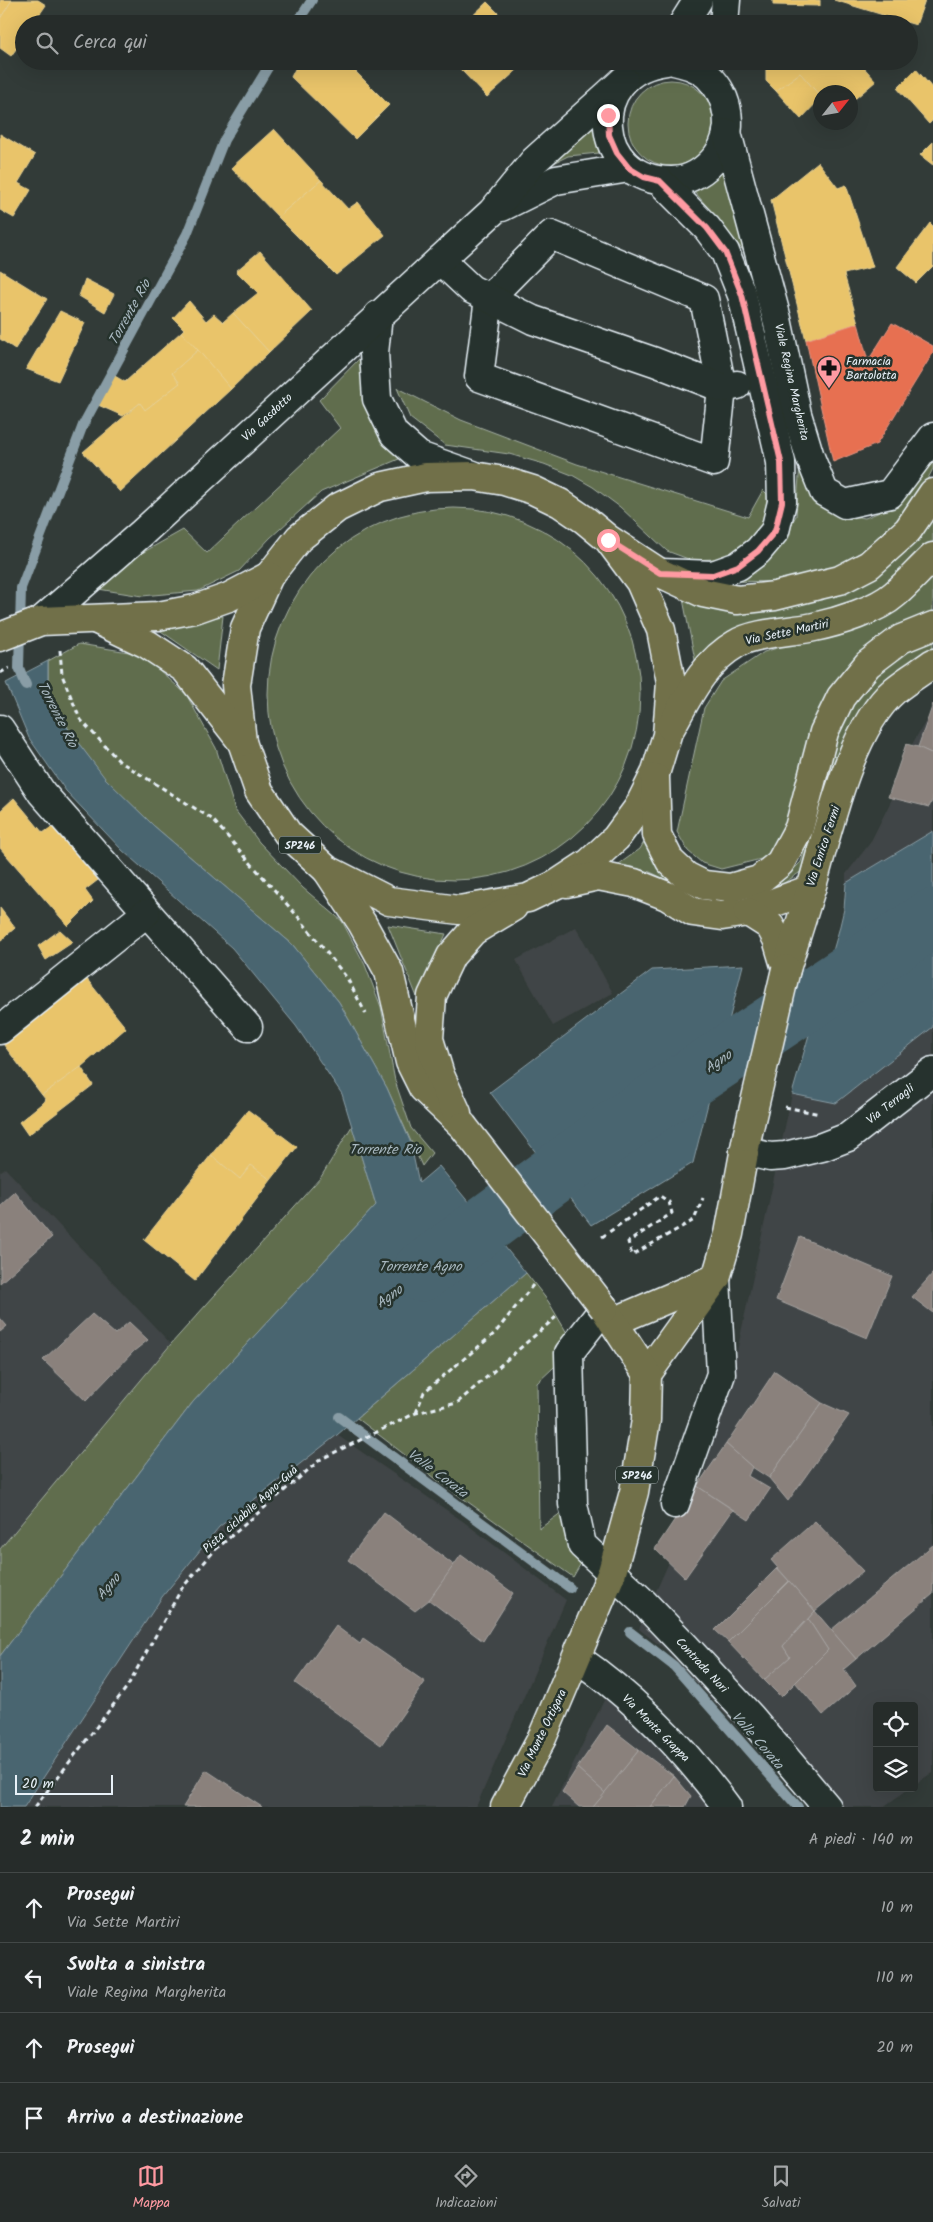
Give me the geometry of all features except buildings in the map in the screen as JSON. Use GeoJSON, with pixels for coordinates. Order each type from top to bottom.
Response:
{"type":"FeatureCollection","features":[{"type":"Feature","properties":{"kind":"main road","name":"SP246"},"geometry":{"type":"LineString","coordinates":[[474,476],[518,486],[560,503],[585,520],[608,540],[640,582],[661,630],[671,682],[666,735],[655,774],[638,808],[616,838],[589,863],[557,884],[528,898],[473,931],[451,956],[432,996],[429,1039],[440,1075],[463,1126],[423,1088],[410,1062],[389,972],[362,923],[326,869],[288,834],[259,791],[242,742],[236,685],[245,628],[269,576],[299,538],[336,508],[380,487],[426,477],[474,476]]}},
{"type":"Feature","properties":{"kind":"main road"},"geometry":{"type":"LineString","coordinates":[[608,540],[660,573],[703,592],[737,600],[774,596],[840,580],[869,565],[908,530],[933,493]]}},
{"type":"Feature","properties":{"kind":"main road","name":"Via Sette Martiri"},"geometry":{"type":"LineString","coordinates":[[666,735],[696,683],[715,659],[737,643],[770,634],[814,627],[855,615],[894,596],[933,557]]}},
{"type":"Feature","properties":{"kind":"main road"},"geometry":{"type":"LineString","coordinates":[[0,637],[41,621],[158,616],[195,609],[229,597],[269,576]]}},
{"type":"Feature","properties":{"kind":"main road"},"geometry":{"type":"LineString","coordinates":[[93,618],[147,644],[185,669],[242,742]]}},
{"type":"Feature","properties":{"kind":"main road"},"geometry":{"type":"LineString","coordinates":[[655,774],[657,835],[670,861],[686,876],[704,885],[730,888],[758,880],[780,863],[799,828],[824,732],[841,697],[868,664],[901,638],[933,626]]}},
{"type":"Feature","properties":{"kind":"main road","name":"Via Enrico Fermi"},"geometry":{"type":"LineString","coordinates":[[557,884],[598,876],[642,886],[667,896],[693,912],[722,916],[748,912],[811,889],[847,771],[866,727],[894,690],[933,663]]}},
{"type":"Feature","properties":{"kind":"main road","name":"SP246"},"geometry":{"type":"LineString","coordinates":[[326,869],[389,901],[459,910],[528,898]]}},
{"type":"Feature","properties":{"kind":"main road"},"geometry":{"type":"LineString","coordinates":[[463,1126],[608,1315],[647,1374],[716,1278],[729,1234],[746,1144],[786,969],[811,889]]}},
{"type":"Feature","properties":{"kind":"main road"},"geometry":{"type":"LineString","coordinates":[[748,912],[770,926],[777,939],[786,969]]}},
{"type":"Feature","properties":{"kind":"main road"},"geometry":{"type":"LineString","coordinates":[[608,1315],[716,1278]]}},
{"type":"Feature","properties":{"kind":"main road","name":"SP246"},"geometry":{"type":"LineString","coordinates":[[577,1658],[612,1572],[634,1492],[646,1420],[647,1374]]}},
{"type":"Feature","properties":{"kind":"main road","name":"Via Monte Ortigara"},"geometry":{"type":"LineString","coordinates":[[505,1807],[542,1738],[577,1658]]}},
{"type":"Feature","properties":{"kind":"street"},"geometry":{"type":"LineString","coordinates":[[689,15],[698,0]]}},
{"type":"Feature","properties":{"kind":"street"},"geometry":{"type":"LineString","coordinates":[[725,15],[726,0]]}},
{"type":"Feature","properties":{"kind":"street"},"geometry":{"type":"LineString","coordinates":[[635,70],[624,80],[612,96],[608,115],[609,135],[617,153],[629,168],[644,177],[660,181],[678,181],[695,175],[710,165],[721,150],[727,133],[728,119],[720,92],[721,70]]}},
{"type":"Feature","properties":{"kind":"street"},"geometry":{"type":"LineString","coordinates":[[699,70],[708,76],[720,92]]}},
{"type":"Feature","properties":{"kind":"street","name":"Via Gasdotto"},"geometry":{"type":"LineString","coordinates":[[41,621],[142,533],[492,212],[534,161],[624,80]]}},
{"type":"Feature","properties":{"kind":"street","name":"Viale Regina Margherita"},"geometry":{"type":"LineString","coordinates":[[727,133],[777,319],[797,414],[810,457],[824,492],[844,504],[890,494],[933,437]]}},
{"type":"Feature","properties":{"kind":"street","name":"Via Gasdotto"},"geometry":{"type":"LineString","coordinates":[[492,212],[556,180],[629,168]]}},
{"type":"Feature","properties":{"kind":"street"},"geometry":{"type":"LineString","coordinates":[[660,181],[707,228],[725,252],[742,295],[781,462],[782,502],[775,531],[758,551],[738,566],[713,575],[660,573]]}},
{"type":"Feature","properties":{"kind":"street"},"geometry":{"type":"LineString","coordinates":[[551,235],[704,299],[722,388],[714,462],[479,377],[489,298],[551,235]]}},
{"type":"Feature","properties":{"kind":"street"},"geometry":{"type":"LineString","coordinates":[[440,260],[471,289],[533,320],[655,362],[722,388],[762,380]]}},
{"type":"Feature","properties":{"kind":"street"},"geometry":{"type":"LineString","coordinates":[[378,315],[374,353],[377,399],[394,434],[419,456],[474,476]]}},
{"type":"Feature","properties":{"kind":"street"},"geometry":{"type":"LineString","coordinates":[[0,729],[42,793],[248,1027]]}},
{"type":"Feature","properties":{"kind":"street"},"geometry":{"type":"LineString","coordinates":[[0,1030],[146,913]]}},
{"type":"Feature","properties":{"kind":"street","name":"Via Terragli"},"geometry":{"type":"LineString","coordinates":[[746,1144],[770,1157],[785,1156],[822,1147],[848,1137],[933,1071]]}},
{"type":"Feature","properties":{"kind":"street"},"geometry":{"type":"LineString","coordinates":[[675,1504],[720,1374],[716,1278]]}},
{"type":"Feature","properties":{"kind":"street","name":"Contrada Nori"},"geometry":{"type":"LineString","coordinates":[[608,1315],[569,1353],[573,1495],[582,1545],[643,1602],[751,1717],[827,1807]]}},
{"type":"Feature","properties":{"kind":"street","name":"Via Monte Grappa"},"geometry":{"type":"LineString","coordinates":[[577,1658],[606,1678],[673,1741],[727,1807]]}},
{"type":"Feature","properties":{"kind":"path"},"geometry":{"type":"LineString","coordinates":[[53,650],[60,648],[62,675],[80,719],[119,761],[212,819],[300,919],[347,978],[369,1022]]}},
{"type":"Feature","properties":{"kind":"path"},"geometry":{"type":"LineString","coordinates":[[416,1413],[424,1392],[495,1333],[533,1285]]}},
{"type":"Feature","properties":{"kind":"path","name":"Pista ciclabile Agno-Guà"},"geometry":{"type":"LineString","coordinates":[[35,1807],[127,1687],[182,1588],[210,1556],[320,1459],[416,1413],[457,1403],[559,1314]]}},
{"type":"Feature","properties":{"kind":"shaded area"},"geometry":{"type":"Polygon","coordinates":[[[933,709],[933,831],[846,883],[846,874],[870,843],[892,799],[911,746],[933,709]]]}},
{"type":"Feature","properties":{"kind":"shaded area"},"geometry":{"type":"Polygon","coordinates":[[[576,927],[613,993],[553,1026],[516,960],[576,927]]]}},
{"type":"Feature","properties":{"kind":"shaded area"},"geometry":{"type":"Polygon","coordinates":[[[933,1027],[933,1772],[918,1782],[918,1702],[873,1702],[873,1792],[904,1792],[883,1807],[811,1807],[667,1651],[639,1629],[693,1509],[729,1389],[792,1094],[836,1103],[933,1027]]]}},
{"type":"Feature","properties":{"kind":"shaded area"},"geometry":{"type":"Polygon","coordinates":[[[5,1168],[171,1344],[0,1549],[0,1172],[5,1168]]]}},
{"type":"Feature","properties":{"kind":"shaded area"},"geometry":{"type":"Polygon","coordinates":[[[337,1435],[464,1522],[566,1600],[476,1807],[24,1807],[162,1597],[219,1527],[337,1435]]]}},
{"type":"Feature","properties":{"kind":"shaded area"},"geometry":{"type":"Polygon","coordinates":[[[609,1690],[711,1807],[552,1807],[609,1690]]]}},
{"type":"Feature","properties":{"kind":"green space"},"geometry":{"type":"Polygon","coordinates":[[[671,80],[687,84],[701,93],[710,107],[714,123],[710,139],[701,153],[687,162],[671,166],[655,162],[641,153],[632,139],[628,123],[632,107],[641,93],[655,84],[671,80]]]}},
{"type":"Feature","properties":{"kind":"green space"},"geometry":{"type":"Polygon","coordinates":[[[593,118],[599,153],[568,156],[534,173],[593,118]]]}},
{"type":"Feature","properties":{"kind":"green space"},"geometry":{"type":"Polygon","coordinates":[[[723,159],[746,254],[690,186],[723,159]]]}},
{"type":"Feature","properties":{"kind":"green space"},"geometry":{"type":"Polygon","coordinates":[[[361,357],[362,389],[374,424],[399,459],[321,492],[270,538],[239,571],[198,591],[142,596],[98,589],[142,553],[183,530],[207,553],[340,428],[319,400],[361,357]]]}},
{"type":"Feature","properties":{"kind":"green space"},"geometry":{"type":"Polygon","coordinates":[[[397,388],[461,420],[577,464],[748,517],[763,490],[767,494],[767,511],[759,535],[737,553],[715,559],[691,560],[667,551],[620,507],[593,487],[572,475],[544,464],[509,454],[445,445],[410,418],[397,388]]]}},
{"type":"Feature","properties":{"kind":"green space"},"geometry":{"type":"Polygon","coordinates":[[[933,458],[933,469],[908,515],[872,546],[833,568],[788,582],[724,581],[773,555],[796,516],[800,463],[842,514],[865,518],[895,506],[933,458]]]}},
{"type":"Feature","properties":{"kind":"green space"},"geometry":{"type":"Polygon","coordinates":[[[454,508],[490,511],[525,522],[557,539],[586,562],[609,591],[626,623],[637,658],[640,694],[637,730],[626,765],[609,797],[586,826],[557,849],[525,866],[490,877],[454,880],[418,877],[383,866],[351,849],[322,826],[299,797],[282,765],[271,730],[268,694],[271,658],[282,623],[299,591],[322,562],[351,539],[383,522],[418,511],[454,508]]]}},
{"type":"Feature","properties":{"kind":"green space"},"geometry":{"type":"Polygon","coordinates":[[[933,518],[933,545],[904,574],[865,599],[716,645],[695,660],[682,594],[856,587],[891,565],[933,518]]]}},
{"type":"Feature","properties":{"kind":"green space"},"geometry":{"type":"Polygon","coordinates":[[[933,575],[933,612],[909,622],[859,655],[783,838],[765,858],[721,869],[702,863],[688,851],[677,832],[704,708],[721,681],[764,652],[862,622],[933,575]]]}},
{"type":"Feature","properties":{"kind":"green space"},"geometry":{"type":"Polygon","coordinates":[[[223,616],[217,670],[155,627],[223,616]]]}},
{"type":"Feature","properties":{"kind":"green space"},"geometry":{"type":"Polygon","coordinates":[[[933,636],[933,651],[840,763],[802,871],[781,885],[749,901],[707,896],[745,897],[782,881],[801,862],[841,723],[868,683],[900,653],[933,636]]]}},
{"type":"Feature","properties":{"kind":"green space"},"geometry":{"type":"Polygon","coordinates":[[[79,644],[141,654],[186,694],[216,748],[235,810],[259,842],[303,888],[342,921],[365,965],[381,1007],[395,1081],[411,1128],[432,1153],[422,1166],[387,1088],[339,1002],[292,944],[154,826],[105,779],[70,732],[48,690],[48,661],[79,644]]]}},
{"type":"Feature","properties":{"kind":"green space"},"geometry":{"type":"Polygon","coordinates":[[[651,830],[682,887],[650,872],[619,864],[640,849],[651,830]]]}},
{"type":"Feature","properties":{"kind":"green space"},"geometry":{"type":"Polygon","coordinates":[[[388,925],[446,934],[417,997],[388,925]]]}},
{"type":"Feature","properties":{"kind":"green space"},"geometry":{"type":"Polygon","coordinates":[[[352,1126],[376,1205],[193,1402],[0,1656],[0,1549],[171,1344],[321,1177],[352,1126]]]}},
{"type":"Feature","properties":{"kind":"green space"},"geometry":{"type":"Polygon","coordinates":[[[526,1273],[548,1301],[567,1333],[569,1353],[537,1383],[539,1529],[573,1504],[588,1551],[573,1577],[440,1482],[357,1418],[526,1273]]]}},
{"type":"Feature","properties":{"kind":"water","name":"Torrente Agno"},"geometry":{"type":"Polygon","coordinates":[[[48,661],[48,690],[70,732],[105,778],[154,826],[292,944],[339,1002],[387,1088],[410,1141],[419,1183],[439,1166],[526,1273],[337,1435],[219,1527],[162,1597],[24,1807],[0,1807],[0,1656],[193,1402],[376,1205],[342,1094],[296,1026],[232,948],[122,850],[66,791],[29,738],[6,683],[48,661]]]}},
{"type":"Feature","properties":{"kind":"water"},"geometry":{"type":"Polygon","coordinates":[[[933,831],[933,1027],[836,1103],[792,1094],[839,930],[844,909],[846,883],[933,831]]]}},
{"type":"Feature","properties":{"kind":"water"},"geometry":{"type":"Polygon","coordinates":[[[743,965],[693,1163],[591,1225],[490,1092],[652,970],[743,965]]]}},
{"type":"Feature","properties":{"kind":"waterway","name":"Torrente Rio"},"geometry":{"type":"LineString","coordinates":[[302,15],[312,0]]}},
{"type":"Feature","properties":{"kind":"waterway","name":"Torrente Rio"},"geometry":{"type":"LineString","coordinates":[[26,685],[19,668],[21,588],[83,425],[187,234],[224,140],[267,70]]}},
{"type":"Feature","properties":{"kind":"waterway","name":"Agno"},"geometry":{"type":"LineString","coordinates":[[421,1272],[624,1123],[933,918]]}},
{"type":"Feature","properties":{"kind":"waterway","name":"Valle Corata"},"geometry":{"type":"LineString","coordinates":[[339,1417],[570,1588]]}},
{"type":"Feature","properties":{"kind":"waterway","name":"Valle Corata"},"geometry":{"type":"LineString","coordinates":[[630,1632],[674,1666],[798,1807]]}},
{"type":"Feature","properties":{"kind":"place","name":"Farmacia Bartolotta"},"geometry":{"type":"Point","coordinates":[829,389]}},
{"type":"Feature","properties":{"kind":"route"},"geometry":{"type":"LineString","coordinates":[[608,115],[609,135],[617,153],[629,168],[644,177],[660,181],[707,228],[725,252],[742,295],[781,462],[782,502],[775,531],[758,551],[738,566],[713,575],[690,576],[660,573],[608,540]]}}]}
